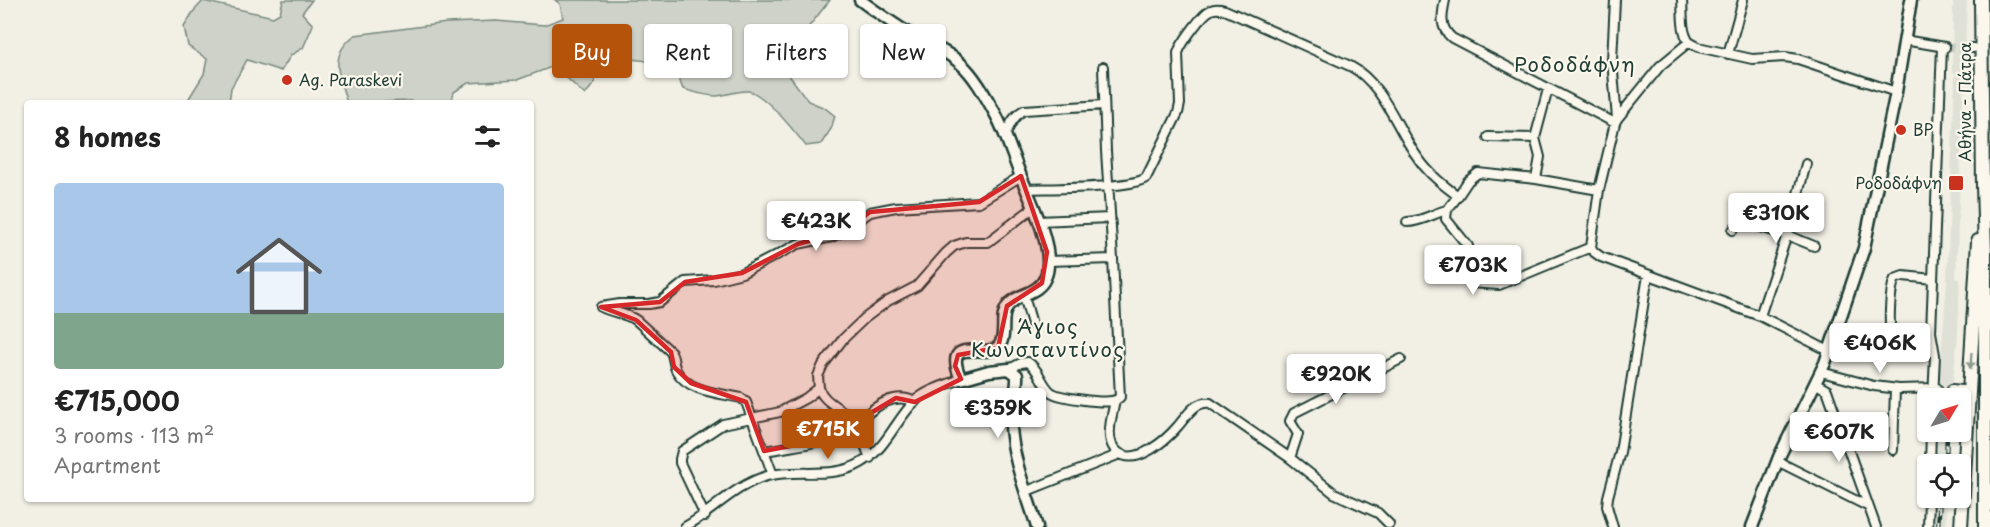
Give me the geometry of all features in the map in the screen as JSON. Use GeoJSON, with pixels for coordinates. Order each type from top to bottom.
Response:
{"type":"FeatureCollection","features":[{"type":"Feature","properties":{"kind":"highway","name":"Αθήνα - Πάτρα"},"geometry":{"type":"LineString","coordinates":[[1981,0],[1985,252],[1985,527]]}},
{"type":"Feature","properties":{"kind":"highway"},"geometry":{"type":"LineString","coordinates":[[1961,527],[1983,186]]}},
{"type":"Feature","properties":{"kind":"main road"},"geometry":{"type":"LineString","coordinates":[[860,0],[914,36],[951,55],[962,65],[987,99],[1005,136],[1038,221],[1048,261],[1047,272],[1042,283],[1037,289],[1011,303],[1004,311],[1002,338],[998,348],[968,350],[958,355],[955,366],[961,379],[989,371],[1009,369],[1017,375],[1011,413],[1012,442],[1038,527]]}},
{"type":"Feature","properties":{"kind":"main road"},"geometry":{"type":"LineString","coordinates":[[1752,527],[1777,461],[1821,372],[1867,235],[1896,92],[1911,0]]}},
{"type":"Feature","properties":{"kind":"street"},"geometry":{"type":"LineString","coordinates":[[1445,0],[1442,25],[1452,38],[1548,89],[1616,121]]}},
{"type":"Feature","properties":{"kind":"street"},"geometry":{"type":"LineString","coordinates":[[1615,0],[1612,60],[1616,121],[1599,190],[1591,247],[1594,252],[1648,275],[1760,316],[1829,351]]}},
{"type":"Feature","properties":{"kind":"street"},"geometry":{"type":"LineString","coordinates":[[1682,0],[1685,38],[1698,46],[1752,59],[1785,57],[1798,59],[1896,92]]}},
{"type":"Feature","properties":{"kind":"street"},"geometry":{"type":"LineString","coordinates":[[1728,54],[1743,0]]}},
{"type":"Feature","properties":{"kind":"street"},"geometry":{"type":"LineString","coordinates":[[1026,189],[1137,182],[1149,174],[1178,113],[1180,104],[1178,53],[1180,48],[1210,10],[1221,9],[1350,66],[1365,75],[1381,97],[1417,158],[1440,183],[1458,196]]}},
{"type":"Feature","properties":{"kind":"street"},"geometry":{"type":"LineString","coordinates":[[1904,40],[1944,47],[1931,332],[1935,355],[1936,388]]}},
{"type":"Feature","properties":{"kind":"street"},"geometry":{"type":"LineString","coordinates":[[1616,121],[1660,66],[1689,42]]}},
{"type":"Feature","properties":{"kind":"street"},"geometry":{"type":"LineString","coordinates":[[1009,369],[1029,362],[1035,367],[1046,387],[1056,395],[1105,402],[1115,401],[1120,397],[1104,105],[1104,67]]}},
{"type":"Feature","properties":{"kind":"street"},"geometry":{"type":"LineString","coordinates":[[1536,179],[1540,157],[1534,138],[1548,89]]}},
{"type":"Feature","properties":{"kind":"street"},"geometry":{"type":"LineString","coordinates":[[1005,136],[1012,120],[1024,110],[1104,105]]}},
{"type":"Feature","properties":{"kind":"street"},"geometry":{"type":"LineString","coordinates":[[1488,137],[1534,138]]}},
{"type":"Feature","properties":{"kind":"street"},"geometry":{"type":"LineString","coordinates":[[1760,316],[1787,235],[1806,164]]}},
{"type":"Feature","properties":{"kind":"street"},"geometry":{"type":"LineString","coordinates":[[1591,247],[1499,285],[1471,283],[1466,278],[1468,246],[1446,219],[1448,210],[1468,181],[1478,172],[1599,190]]}},
{"type":"Feature","properties":{"kind":"street"},"geometry":{"type":"LineString","coordinates":[[773,475],[746,402],[741,398],[699,389],[683,378],[674,367],[674,357],[671,352],[636,320],[602,307],[660,302],[685,282],[714,280],[742,273],[798,244],[837,235],[870,212],[896,207],[979,202],[1021,176]]}},
{"type":"Feature","properties":{"kind":"street"},"geometry":{"type":"LineString","coordinates":[[870,458],[854,423],[840,409],[825,400],[819,388],[818,376],[823,365],[843,339],[865,318],[888,301],[917,286],[954,246],[966,242],[988,242],[1033,208]]}},
{"type":"Feature","properties":{"kind":"street"},"geometry":{"type":"LineString","coordinates":[[1407,222],[1448,210]]}},
{"type":"Feature","properties":{"kind":"street"},"geometry":{"type":"LineString","coordinates":[[1038,221],[1110,218]]}},
{"type":"Feature","properties":{"kind":"street"},"geometry":{"type":"LineString","coordinates":[[1733,230],[1744,222],[1814,246]]}},
{"type":"Feature","properties":{"kind":"street"},"geometry":{"type":"LineString","coordinates":[[1048,261],[1113,259]]}},
{"type":"Feature","properties":{"kind":"street"},"geometry":{"type":"LineString","coordinates":[[1613,527],[1607,506],[1608,497],[1620,452],[1648,275]]}},
{"type":"Feature","properties":{"kind":"street"},"geometry":{"type":"LineString","coordinates":[[1932,344],[1902,346],[1895,342],[1891,330],[1891,288],[1895,279],[1906,276],[1933,279]]}},
{"type":"Feature","properties":{"kind":"street"},"geometry":{"type":"LineString","coordinates":[[1024,296],[1032,324]]}},
{"type":"Feature","properties":{"kind":"street"},"geometry":{"type":"LineString","coordinates":[[1290,458],[1298,434],[1290,421],[1294,413],[1401,359]]}},
{"type":"Feature","properties":{"kind":"street"},"geometry":{"type":"LineString","coordinates":[[1821,372],[1874,386],[1917,388]]}},
{"type":"Feature","properties":{"kind":"street"},"geometry":{"type":"LineString","coordinates":[[686,527],[705,516],[739,488],[758,479],[773,475],[843,471],[870,458],[884,444],[915,402],[930,391],[961,379]]}},
{"type":"Feature","properties":{"kind":"street"},"geometry":{"type":"LineString","coordinates":[[1816,384],[1827,390],[1876,527]]}},
{"type":"Feature","properties":{"kind":"street"},"geometry":{"type":"LineString","coordinates":[[705,516],[680,463],[680,454],[723,424],[787,409],[819,388]]}},
{"type":"Feature","properties":{"kind":"street"},"geometry":{"type":"LineString","coordinates":[[1893,450],[1895,389]]}},
{"type":"Feature","properties":{"kind":"street"},"geometry":{"type":"LineString","coordinates":[[764,451],[827,439],[839,434],[877,407],[896,398],[906,397],[915,402]]}},
{"type":"Feature","properties":{"kind":"street"},"geometry":{"type":"LineString","coordinates":[[1115,401],[1110,438],[1114,448],[1120,454],[1132,457],[1155,446],[1177,427],[1188,412],[1204,402],[1217,407],[1290,458],[1334,493],[1378,513],[1389,524]]}},
{"type":"Feature","properties":{"kind":"street"},"geometry":{"type":"LineString","coordinates":[[1027,491],[1120,454]]}},
{"type":"Feature","properties":{"kind":"street"},"geometry":{"type":"LineString","coordinates":[[1777,461],[1867,506]]}},
{"type":"Feature","properties":{"kind":"street"},"geometry":{"type":"LineString","coordinates":[[1928,527],[1929,508]]}},
{"type":"Feature","properties":{"kind":"highlighted area"},"geometry":{"type":"Polygon","coordinates":[[[1021,176],[1047,252],[1042,283],[1007,306],[998,348],[958,355],[955,366],[961,379],[915,402],[896,398],[827,439],[764,451],[746,402],[691,383],[674,367],[671,352],[636,320],[601,307],[660,302],[685,282],[742,273],[798,244],[844,231],[870,212],[979,202],[1021,176]]]}},
{"type":"Feature","properties":{"kind":"shaded area"},"geometry":{"type":"Polygon","coordinates":[[[283,0],[312,0],[302,13],[313,25],[303,48],[291,55],[281,71],[247,60],[231,88],[229,100],[188,100],[204,74],[207,59],[188,46],[184,27],[203,1],[273,17],[280,13],[283,0]]]}},
{"type":"Feature","properties":{"kind":"shaded area"},"geometry":{"type":"Polygon","coordinates":[[[555,0],[830,0],[811,24],[744,24],[744,78],[791,78],[808,101],[825,108],[835,116],[831,129],[821,144],[806,146],[779,114],[755,93],[744,91],[716,96],[683,89],[678,78],[732,78],[732,24],[644,24],[644,60],[632,59],[632,24],[552,24],[552,67],[517,80],[468,83],[454,92],[452,100],[346,100],[339,75],[338,58],[341,50],[355,35],[447,23],[496,21],[544,25],[563,18],[560,4],[555,0]]]}},
{"type":"Feature","properties":{"kind":"shaded area"},"geometry":{"type":"Polygon","coordinates":[[[1953,0],[1967,0],[1956,279],[1960,279],[1958,335],[1952,388],[1939,388],[1947,279],[1955,73],[1952,72],[1953,0]]]}},
{"type":"Feature","properties":{"kind":"shaded area"},"geometry":{"type":"Polygon","coordinates":[[[567,78],[594,78],[595,82],[585,95],[567,78]]]}},
{"type":"Feature","properties":{"kind":"shaded area"},"geometry":{"type":"Polygon","coordinates":[[[1936,442],[1949,442],[1949,454],[1936,454],[1936,442]]]}},
{"type":"Feature","properties":{"kind":"shaded area"},"geometry":{"type":"Polygon","coordinates":[[[1934,508],[1947,508],[1946,527],[1933,527],[1934,508]]]}},
{"type":"Feature","properties":{"kind":"tunnel"},"geometry":{"type":"LineString","coordinates":[[1946,47],[1970,48]]}},
{"type":"Feature","properties":{"kind":"railway"},"geometry":{"type":"LineString","coordinates":[[1946,454],[1947,442]]}},
{"type":"Feature","properties":{"kind":"railway"},"geometry":{"type":"LineString","coordinates":[[1938,527],[1939,508]]}},
{"type":"Feature","properties":{"kind":"place","name":"Ag. Paraskevi"},"geometry":{"type":"Point","coordinates":[287,80]}},
{"type":"Feature","properties":{"kind":"place","name":"BP"},"geometry":{"type":"Point","coordinates":[1901,130]}},
{"type":"Feature","properties":{"kind":"place","name":"Ροδοδάφνη"},"geometry":{"type":"Point","coordinates":[1956,183]}},
{"type":"Feature","properties":{"kind":"district","name":"Ροδοδάφνη"},"geometry":{"type":"Point","coordinates":[1575,65]}},
{"type":"Feature","properties":{"kind":"district","name":"Άγιος Κωνσταντίνος"},"geometry":{"type":"Point","coordinates":[1048,338]}}]}
